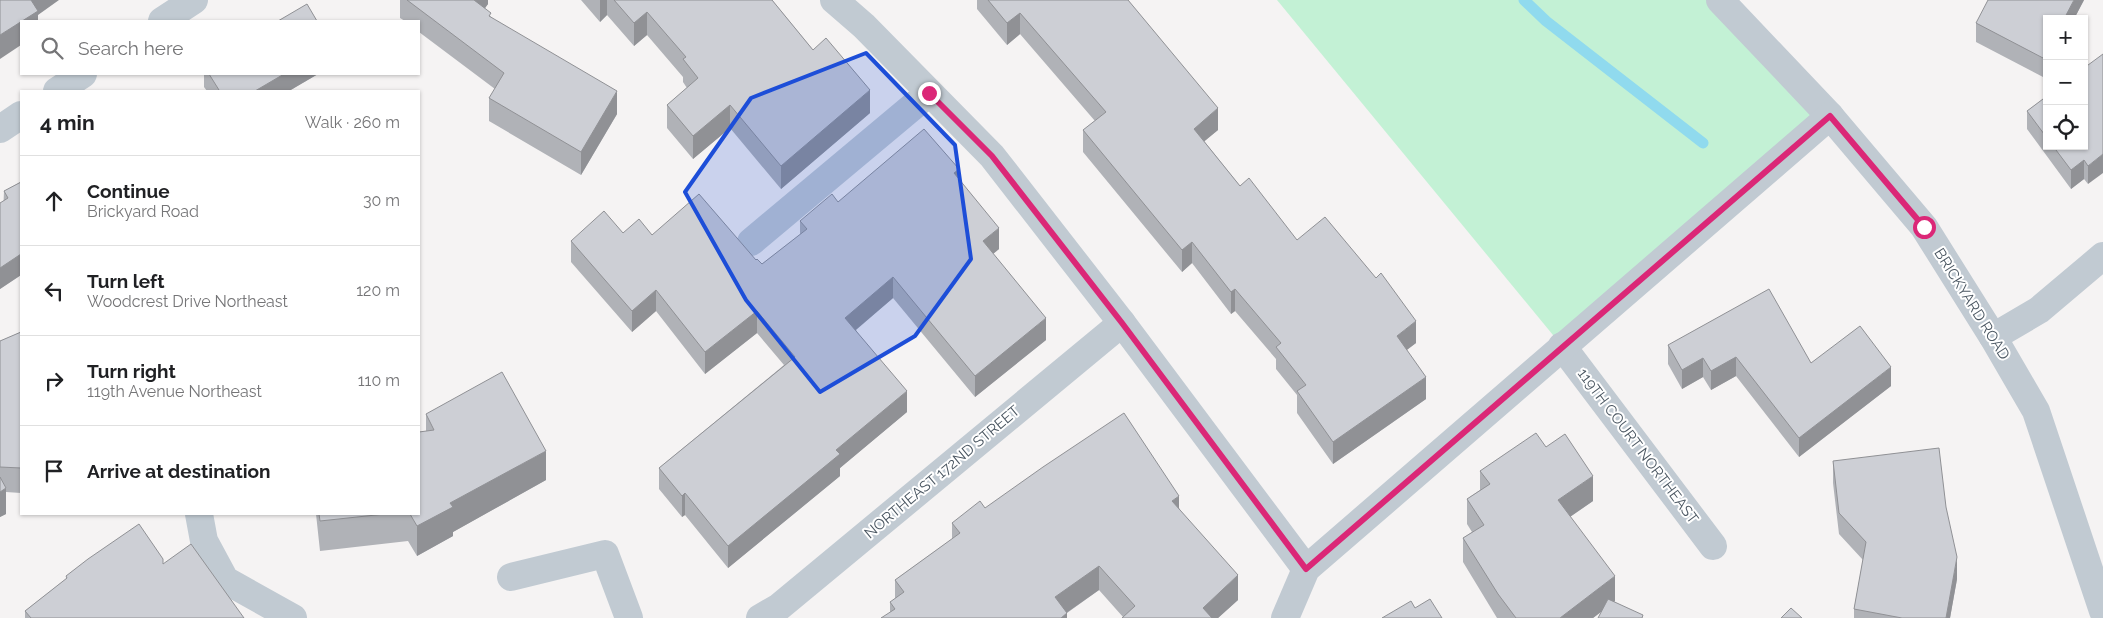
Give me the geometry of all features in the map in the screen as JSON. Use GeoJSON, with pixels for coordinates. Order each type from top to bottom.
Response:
{"type":"FeatureCollection","features":[{"type":"Feature","properties":{"kind":"street"},"geometry":{"type":"LineString","coordinates":[[164,20],[194,0]]}},
{"type":"Feature","properties":{"kind":"street"},"geometry":{"type":"LineString","coordinates":[[834,0],[864,26],[992,156],[1122,323],[1306,569]]}},
{"type":"Feature","properties":{"kind":"street","name":"BRICKYARD ROAD"},"geometry":{"type":"LineString","coordinates":[[1720,0],[1830,116],[1924,227],[1994,336],[2036,411],[2103,612]]}},
{"type":"Feature","properties":{"kind":"street"},"geometry":{"type":"LineString","coordinates":[[59,90],[81,75]]}},
{"type":"Feature","properties":{"kind":"street"},"geometry":{"type":"LineString","coordinates":[[751,242],[929,93]]}},
{"type":"Feature","properties":{"kind":"street"},"geometry":{"type":"LineString","coordinates":[[0,129],[20,116]]}},
{"type":"Feature","properties":{"kind":"street"},"geometry":{"type":"LineString","coordinates":[[1285,618],[1306,569],[1830,116]]}},
{"type":"Feature","properties":{"kind":"street"},"geometry":{"type":"LineString","coordinates":[[1994,336],[2039,310],[2103,256]]}},
{"type":"Feature","properties":{"kind":"street","name":"NORTHEAST 172ND STREET"},"geometry":{"type":"LineString","coordinates":[[760,618],[779,607],[1122,323]]}},
{"type":"Feature","properties":{"kind":"street","name":"119TH COURT NORTHEAST"},"geometry":{"type":"LineString","coordinates":[[1562,346],[1713,546]]}},
{"type":"Feature","properties":{"kind":"street"},"geometry":{"type":"LineString","coordinates":[[199,515],[204,541],[225,580],[293,618]]}},
{"type":"Feature","properties":{"kind":"street"},"geometry":{"type":"LineString","coordinates":[[511,576],[605,554],[629,618]]}},
{"type":"Feature","properties":{"kind":"highlighted area"},"geometry":{"type":"Polygon","coordinates":[[[866,53],[955,145],[971,259],[915,336],[820,392],[746,300],[685,192],[751,98],[866,53]]]}},
{"type":"Feature","properties":{"kind":"green space"},"geometry":{"type":"Polygon","coordinates":[[[1277,0],[1720,0],[1830,116],[1562,346],[1277,0]]]}},
{"type":"Feature","properties":{"kind":"building"},"geometry":{"type":"Polygon","coordinates":[[[0,0],[31,0],[38,11],[24,20],[20,20],[20,22],[0,35],[0,0]]]}},
{"type":"Feature","properties":{"kind":"building"},"geometry":{"type":"Polygon","coordinates":[[[407,0],[474,0],[491,13],[489,16],[617,91],[581,152],[489,98],[504,73],[407,0]]]}},
{"type":"Feature","properties":{"kind":"building"},"geometry":{"type":"Polygon","coordinates":[[[614,0],[772,0],[813,50],[826,38],[870,90],[781,166],[730,105],[693,136],[667,105],[698,78],[683,59],[686,57],[647,12],[634,23],[614,0]]]}},
{"type":"Feature","properties":{"kind":"building"},"geometry":{"type":"Polygon","coordinates":[[[988,0],[1128,0],[1218,108],[1194,129],[1240,186],[1249,178],[1297,240],[1325,217],[1376,278],[1381,273],[1416,321],[1397,336],[1426,377],[1333,442],[1297,391],[1306,385],[1276,347],[1281,343],[1235,289],[1231,292],[1192,242],[1182,250],[1083,130],[1106,112],[1020,13],[1007,23],[988,0]]]}},
{"type":"Feature","properties":{"kind":"building"},"geometry":{"type":"Polygon","coordinates":[[[1988,0],[2074,0],[2066,15],[2043,15],[2043,58],[1976,23],[1988,0]]]}},
{"type":"Feature","properties":{"kind":"building"},"geometry":{"type":"Polygon","coordinates":[[[307,4],[316,20],[280,20],[307,4]]]}},
{"type":"Feature","properties":{"kind":"building"},"geometry":{"type":"Polygon","coordinates":[[[2103,54],[2103,154],[2088,166],[2084,160],[2071,170],[2056,150],[2088,150],[2088,65],[2103,54]]]}},
{"type":"Feature","properties":{"kind":"building"},"geometry":{"type":"Polygon","coordinates":[[[210,75],[282,75],[257,90],[219,90],[210,75]]]}},
{"type":"Feature","properties":{"kind":"building"},"geometry":{"type":"Polygon","coordinates":[[[2043,99],[2043,133],[2027,111],[2043,99]]]}},
{"type":"Feature","properties":{"kind":"building"},"geometry":{"type":"Polygon","coordinates":[[[924,129],[959,169],[954,173],[999,228],[983,241],[1046,318],[975,376],[893,277],[845,318],[907,391],[836,450],[840,454],[728,546],[685,493],[682,496],[659,468],[795,357],[757,311],[705,352],[656,290],[632,311],[571,241],[604,211],[623,233],[639,219],[652,235],[699,194],[756,260],[762,264],[807,229],[800,221],[832,194],[838,202],[924,129]]]}},
{"type":"Feature","properties":{"kind":"building"},"geometry":{"type":"Polygon","coordinates":[[[20,183],[20,255],[0,268],[0,203],[8,198],[4,191],[20,183]]]}},
{"type":"Feature","properties":{"kind":"building"},"geometry":{"type":"Polygon","coordinates":[[[1769,289],[1811,363],[1860,326],[1891,367],[1799,438],[1736,357],[1711,371],[1703,358],[1682,370],[1668,345],[1769,289]]]}},
{"type":"Feature","properties":{"kind":"building"},"geometry":{"type":"Polygon","coordinates":[[[20,332],[20,468],[0,467],[0,341],[20,332]]]}},
{"type":"Feature","properties":{"kind":"building"},"geometry":{"type":"Polygon","coordinates":[[[502,372],[546,451],[450,503],[453,507],[417,526],[411,515],[420,515],[420,432],[434,430],[426,414],[502,372]]]}},
{"type":"Feature","properties":{"kind":"building"},"geometry":{"type":"Polygon","coordinates":[[[1124,413],[1179,496],[1172,501],[1238,575],[1203,608],[1212,618],[1122,618],[1135,606],[1099,566],[1055,597],[1067,613],[1061,618],[881,618],[895,609],[890,602],[904,592],[895,580],[960,533],[952,523],[980,501],[985,508],[1124,413]]]}},
{"type":"Feature","properties":{"kind":"building"},"geometry":{"type":"Polygon","coordinates":[[[1536,433],[1546,447],[1565,434],[1593,476],[1558,500],[1615,576],[1560,618],[1516,618],[1498,594],[1463,538],[1484,525],[1467,499],[1490,484],[1480,471],[1536,433]]]}},
{"type":"Feature","properties":{"kind":"building"},"geometry":{"type":"Polygon","coordinates":[[[1939,448],[1946,507],[1957,557],[1946,618],[1902,618],[1854,609],[1866,542],[1839,513],[1833,461],[1939,448]]]}},
{"type":"Feature","properties":{"kind":"building"},"geometry":{"type":"Polygon","coordinates":[[[0,477],[6,488],[0,492],[0,477]]]}},
{"type":"Feature","properties":{"kind":"building"},"geometry":{"type":"Polygon","coordinates":[[[319,515],[376,515],[320,521],[319,515]]]}},
{"type":"Feature","properties":{"kind":"building"},"geometry":{"type":"Polygon","coordinates":[[[139,524],[163,559],[163,564],[191,544],[244,618],[31,618],[25,611],[88,559],[139,524]]]}},
{"type":"Feature","properties":{"kind":"building"},"geometry":{"type":"Polygon","coordinates":[[[1430,599],[1442,618],[1382,618],[1411,601],[1415,608],[1430,599]]]}},
{"type":"Feature","properties":{"kind":"building"},"geometry":{"type":"Polygon","coordinates":[[[1608,599],[1643,615],[1642,618],[1598,618],[1608,599]]]}},
{"type":"Feature","properties":{"kind":"building"},"geometry":{"type":"Polygon","coordinates":[[[1791,608],[1802,618],[1781,618],[1791,608]]]}},
{"type":"Feature","properties":{"kind":"waterway"},"geometry":{"type":"LineString","coordinates":[[1524,0],[1546,21],[1703,143]]}},
{"type":"Feature","properties":{"kind":"route"},"geometry":{"type":"LineString","coordinates":[[929,93],[992,156],[1122,323],[1306,569],[1830,116],[1924,227]]}}]}
